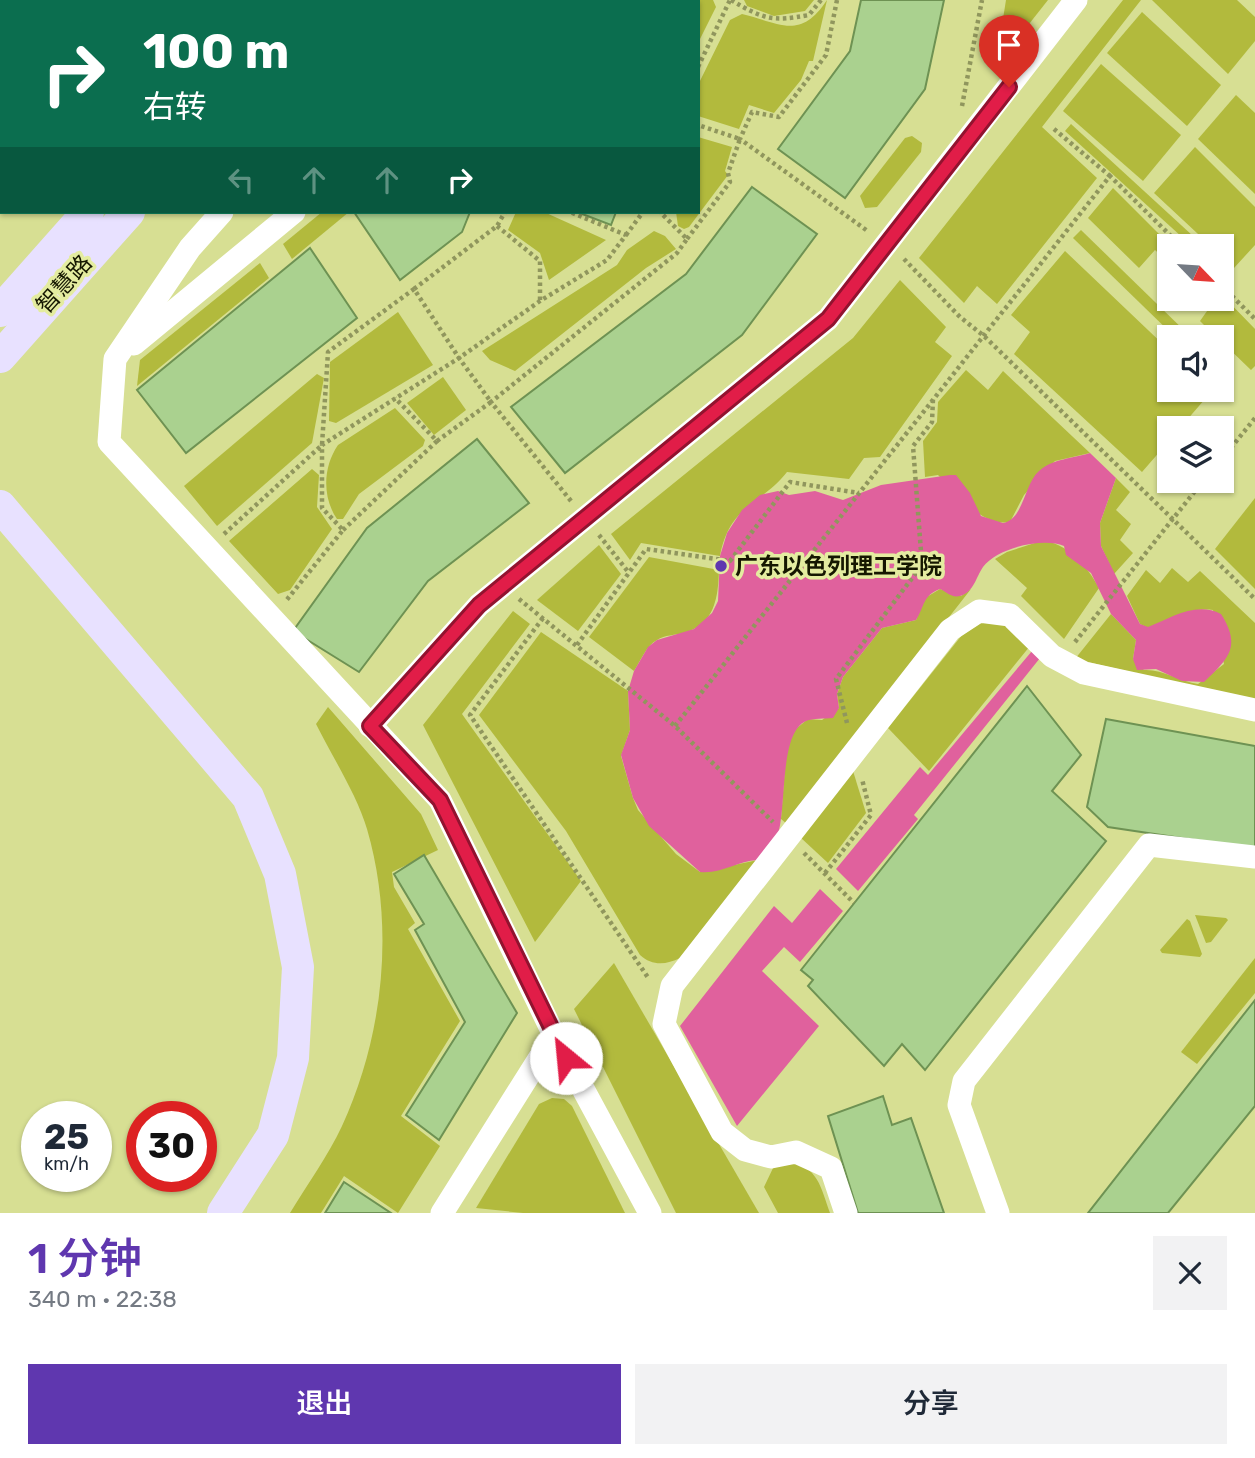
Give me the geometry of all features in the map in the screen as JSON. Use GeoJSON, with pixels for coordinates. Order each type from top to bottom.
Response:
{"type":"FeatureCollection","features":[{"type":"Feature","properties":{"kind":"street"},"geometry":{"type":"LineString","coordinates":[[370,726],[479,605],[828,319],[1076,0]]}},
{"type":"Feature","properties":{"kind":"street","name":"智慧路"},"geometry":{"type":"LineString","coordinates":[[0,311],[86,214]]}},
{"type":"Feature","properties":{"kind":"street","name":"智慧路"},"geometry":{"type":"LineString","coordinates":[[0,357],[127,214]]}},
{"type":"Feature","properties":{"kind":"street"},"geometry":{"type":"LineString","coordinates":[[220,214],[190,248],[115,359],[109,442],[440,800],[554,1035],[650,1213]]}},
{"type":"Feature","properties":{"kind":"street"},"geometry":{"type":"LineString","coordinates":[[115,359],[292,214]]}},
{"type":"Feature","properties":{"kind":"street"},"geometry":{"type":"LineString","coordinates":[[0,506],[248,797],[280,874],[298,967],[293,1058],[273,1135],[223,1213]]}},
{"type":"Feature","properties":{"kind":"street"},"geometry":{"type":"LineString","coordinates":[[846,1213],[831,1168],[796,1152],[771,1157],[745,1150],[722,1132],[664,1024],[672,986],[950,631],[979,611],[1010,615],[1052,656],[1084,673],[1255,710]]}},
{"type":"Feature","properties":{"kind":"street"},"geometry":{"type":"LineString","coordinates":[[998,1213],[959,1105],[964,1081],[1149,845],[1255,857]]}},
{"type":"Feature","properties":{"kind":"street"},"geometry":{"type":"LineString","coordinates":[[442,1213],[554,1035]]}},
{"type":"Feature","properties":{"kind":"path"},"geometry":{"type":"LineString","coordinates":[[700,62],[730,0],[758,16],[777,21],[809,15],[821,0]]}},
{"type":"Feature","properties":{"kind":"path"},"geometry":{"type":"LineString","coordinates":[[271,619],[343,530],[437,441],[491,402],[677,253],[730,182],[728,173],[752,112],[779,117],[826,55],[837,0]]}},
{"type":"Feature","properties":{"kind":"path"},"geometry":{"type":"LineString","coordinates":[[975,130],[959,118],[982,0]]}},
{"type":"Feature","properties":{"kind":"path"},"geometry":{"type":"LineString","coordinates":[[700,126],[740,139],[908,261],[960,317],[984,336],[1255,599]]}},
{"type":"Feature","properties":{"kind":"path"},"geometry":{"type":"LineString","coordinates":[[1054,129],[1110,176],[1169,234]]}},
{"type":"Feature","properties":{"kind":"path"},"geometry":{"type":"LineString","coordinates":[[675,726],[1110,176]]}},
{"type":"Feature","properties":{"kind":"path"},"geometry":{"type":"LineString","coordinates":[[343,530],[322,508],[322,445],[328,352],[497,226],[504,214]]}},
{"type":"Feature","properties":{"kind":"path"},"geometry":{"type":"LineString","coordinates":[[575,214],[626,235]]}},
{"type":"Feature","properties":{"kind":"path"},"geometry":{"type":"LineString","coordinates":[[207,550],[322,445],[607,260],[642,214]]}},
{"type":"Feature","properties":{"kind":"path"},"geometry":{"type":"LineString","coordinates":[[662,214],[688,239]]}},
{"type":"Feature","properties":{"kind":"path"},"geometry":{"type":"LineString","coordinates":[[497,226],[540,261],[540,301]]}},
{"type":"Feature","properties":{"kind":"path"},"geometry":{"type":"LineString","coordinates":[[414,289],[491,402],[586,518]]}},
{"type":"Feature","properties":{"kind":"path"},"geometry":{"type":"LineString","coordinates":[[1234,298],[1255,319]]}},
{"type":"Feature","properties":{"kind":"path"},"geometry":{"type":"LineString","coordinates":[[395,398],[437,441]]}},
{"type":"Feature","properties":{"kind":"path"},"geometry":{"type":"LineString","coordinates":[[825,873],[872,815],[836,679],[922,565],[914,446],[932,422],[933,399]]}},
{"type":"Feature","properties":{"kind":"path"},"geometry":{"type":"LineString","coordinates":[[1234,444],[1255,418]]}},
{"type":"Feature","properties":{"kind":"path"},"geometry":{"type":"LineString","coordinates":[[577,645],[646,549],[730,561],[790,482],[859,492]]}},
{"type":"Feature","properties":{"kind":"path"},"geometry":{"type":"LineString","coordinates":[[1067,650],[1194,493]]}},
{"type":"Feature","properties":{"kind":"path"},"geometry":{"type":"LineString","coordinates":[[604,541],[629,573]]}},
{"type":"Feature","properties":{"kind":"path"},"geometry":{"type":"LineString","coordinates":[[653,985],[595,894],[471,715],[543,618],[675,726],[854,903]]}},
{"type":"Feature","properties":{"kind":"green space"},"geometry":{"type":"Polygon","coordinates":[[[700,0],[713,0],[716,7],[700,39],[700,0]]]}},
{"type":"Feature","properties":{"kind":"green space"},"geometry":{"type":"Polygon","coordinates":[[[744,0],[814,0],[805,11],[774,16],[747,6],[744,0]]]}},
{"type":"Feature","properties":{"kind":"green space"},"geometry":{"type":"Polygon","coordinates":[[[827,0],[813,61],[809,61],[801,80],[774,113],[749,105],[739,129],[700,117],[700,81],[730,20],[742,14],[789,26],[808,21],[827,0]]]}},
{"type":"Feature","properties":{"kind":"green space"},"geometry":{"type":"Polygon","coordinates":[[[1006,0],[1048,0],[1010,48],[1000,49],[999,44],[1006,0]]]}},
{"type":"Feature","properties":{"kind":"green space"},"geometry":{"type":"Polygon","coordinates":[[[1123,0],[1141,0],[1042,127],[1097,178],[997,304],[977,286],[964,303],[919,258],[1123,0]]]}},
{"type":"Feature","properties":{"kind":"green space"},"geometry":{"type":"Polygon","coordinates":[[[1152,0],[1237,0],[1255,17],[1255,41],[1228,74],[1152,0]]]}},
{"type":"Feature","properties":{"kind":"green space"},"geometry":{"type":"Polygon","coordinates":[[[1142,12],[1221,85],[1187,126],[1107,53],[1142,12]]]}},
{"type":"Feature","properties":{"kind":"green space"},"geometry":{"type":"Polygon","coordinates":[[[1101,64],[1181,135],[1143,181],[1063,111],[1101,64]]]}},
{"type":"Feature","properties":{"kind":"green space"},"geometry":{"type":"Polygon","coordinates":[[[1236,95],[1255,113],[1255,194],[1198,139],[1236,95]]]}},
{"type":"Feature","properties":{"kind":"green space"},"geometry":{"type":"Polygon","coordinates":[[[1071,124],[1191,234],[1179,234],[1065,131],[1071,124]]]}},
{"type":"Feature","properties":{"kind":"green space"},"geometry":{"type":"Polygon","coordinates":[[[912,136],[922,143],[921,152],[877,207],[865,208],[860,196],[905,138],[912,136]]]}},
{"type":"Feature","properties":{"kind":"green space"},"geometry":{"type":"Polygon","coordinates":[[[700,138],[732,147],[725,171],[728,175],[700,212],[700,138]]]}},
{"type":"Feature","properties":{"kind":"green space"},"geometry":{"type":"Polygon","coordinates":[[[1195,147],[1255,207],[1255,245],[1234,268],[1234,234],[1198,234],[1154,193],[1195,147]]]}},
{"type":"Feature","properties":{"kind":"green space"},"geometry":{"type":"Polygon","coordinates":[[[1113,188],[1159,234],[1157,252],[1155,250],[1139,268],[1088,218],[1113,188]]]}},
{"type":"Feature","properties":{"kind":"green space"},"geometry":{"type":"Polygon","coordinates":[[[320,214],[347,214],[292,259],[283,244],[320,214]]]}},
{"type":"Feature","properties":{"kind":"green space"},"geometry":{"type":"Polygon","coordinates":[[[515,214],[548,214],[606,240],[549,280],[540,253],[508,230],[515,214]]]}},
{"type":"Feature","properties":{"kind":"green space"},"geometry":{"type":"Polygon","coordinates":[[[676,214],[699,214],[689,227],[684,229],[678,226],[676,214]]]}},
{"type":"Feature","properties":{"kind":"green space"},"geometry":{"type":"Polygon","coordinates":[[[1081,230],[1157,304],[1157,312],[1165,312],[1179,325],[1163,325],[1073,238],[1081,230]]]}},
{"type":"Feature","properties":{"kind":"green space"},"geometry":{"type":"Polygon","coordinates":[[[654,231],[665,236],[676,249],[646,268],[515,371],[490,360],[482,351],[617,265],[627,250],[654,231]]]}},
{"type":"Feature","properties":{"kind":"green space"},"geometry":{"type":"Polygon","coordinates":[[[1065,251],[1157,339],[1157,402],[1202,402],[1190,416],[1157,416],[1157,455],[1142,472],[1014,354],[1030,332],[1011,315],[1065,251]]]}},
{"type":"Feature","properties":{"kind":"green space"},"geometry":{"type":"Polygon","coordinates":[[[260,263],[269,278],[137,386],[140,360],[260,263]]]}},
{"type":"Feature","properties":{"kind":"green space"},"geometry":{"type":"Polygon","coordinates":[[[900,280],[946,327],[935,342],[952,356],[880,457],[864,458],[849,479],[787,472],[738,516],[725,539],[720,556],[641,543],[630,560],[611,534],[853,338],[900,280]]]}},
{"type":"Feature","properties":{"kind":"green space"},"geometry":{"type":"Polygon","coordinates":[[[1234,307],[1255,329],[1255,366],[1251,370],[1234,354],[1234,325],[1204,325],[1200,321],[1206,312],[1234,312],[1234,307]]]}},
{"type":"Feature","properties":{"kind":"green space"},"geometry":{"type":"Polygon","coordinates":[[[398,312],[433,365],[336,423],[329,421],[330,362],[398,312]]]}},
{"type":"Feature","properties":{"kind":"green space"},"geometry":{"type":"Polygon","coordinates":[[[966,370],[988,390],[1003,371],[1090,453],[1055,461],[1024,495],[1010,522],[999,522],[979,514],[938,475],[925,477],[923,441],[937,422],[938,402],[966,370]]]}},
{"type":"Feature","properties":{"kind":"green space"},"geometry":{"type":"Polygon","coordinates":[[[317,374],[324,378],[312,443],[217,526],[184,486],[317,374]]]}},
{"type":"Feature","properties":{"kind":"green space"},"geometry":{"type":"Polygon","coordinates":[[[443,377],[466,410],[434,435],[407,403],[443,377]]]}},
{"type":"Feature","properties":{"kind":"green space"},"geometry":{"type":"Polygon","coordinates":[[[395,408],[425,440],[423,446],[359,494],[343,519],[337,519],[329,501],[326,482],[333,454],[338,445],[395,408]]]}},
{"type":"Feature","properties":{"kind":"green space"},"geometry":{"type":"Polygon","coordinates":[[[312,469],[319,475],[317,507],[332,529],[290,590],[278,594],[229,541],[312,469]]]}},
{"type":"Feature","properties":{"kind":"green space"},"geometry":{"type":"Polygon","coordinates":[[[1116,478],[1130,492],[1116,510],[1131,524],[1120,540],[1133,553],[1114,574],[1101,546],[1100,523],[1116,478]]]}},
{"type":"Feature","properties":{"kind":"green space"},"geometry":{"type":"Polygon","coordinates":[[[1255,498],[1255,589],[1215,549],[1255,498]]]}},
{"type":"Feature","properties":{"kind":"green space"},"geometry":{"type":"Polygon","coordinates":[[[1041,541],[1059,545],[1067,550],[1089,572],[1099,588],[1064,639],[1021,596],[1027,588],[995,559],[1007,552],[1041,541]]]}},
{"type":"Feature","properties":{"kind":"green space"},"geometry":{"type":"Polygon","coordinates":[[[599,545],[621,574],[578,631],[537,600],[599,545]]]}},
{"type":"Feature","properties":{"kind":"green space"},"geometry":{"type":"Polygon","coordinates":[[[649,557],[719,570],[716,600],[708,616],[694,629],[663,637],[653,643],[634,671],[589,637],[649,557]]]}},
{"type":"Feature","properties":{"kind":"green space"},"geometry":{"type":"Polygon","coordinates":[[[1172,568],[1188,582],[1200,571],[1255,623],[1255,701],[1075,659],[1111,614],[1136,640],[1133,659],[1144,670],[1157,671],[1198,684],[1224,664],[1213,610],[1187,612],[1148,628],[1140,624],[1127,596],[1146,570],[1160,583],[1172,568]]]}},
{"type":"Feature","properties":{"kind":"green space"},"geometry":{"type":"Polygon","coordinates":[[[940,589],[961,596],[971,589],[787,824],[781,819],[786,753],[792,732],[808,719],[822,720],[839,708],[837,694],[843,677],[882,628],[916,620],[925,598],[940,589]]]}},
{"type":"Feature","properties":{"kind":"green space"},"geometry":{"type":"Polygon","coordinates":[[[513,611],[530,624],[462,714],[581,881],[535,942],[423,725],[513,611]]]}},
{"type":"Feature","properties":{"kind":"green space"},"geometry":{"type":"Polygon","coordinates":[[[984,621],[1004,622],[1030,646],[929,771],[888,728],[962,635],[984,621]]]}},
{"type":"Feature","properties":{"kind":"green space"},"geometry":{"type":"Polygon","coordinates":[[[541,632],[628,691],[630,730],[621,756],[633,798],[638,810],[676,854],[700,872],[758,860],[680,958],[654,963],[640,955],[566,831],[479,715],[541,632]]]}},
{"type":"Feature","properties":{"kind":"green space"},"geometry":{"type":"Polygon","coordinates":[[[328,707],[421,814],[438,850],[392,872],[394,887],[415,923],[408,929],[460,1021],[401,1116],[440,1146],[398,1213],[344,1176],[321,1213],[290,1213],[342,1126],[356,1091],[368,1055],[381,979],[381,903],[376,866],[357,803],[316,724],[328,707]]]}},
{"type":"Feature","properties":{"kind":"green space"},"geometry":{"type":"Polygon","coordinates":[[[853,771],[866,813],[828,863],[800,837],[853,771]]]}},
{"type":"Feature","properties":{"kind":"green space"},"geometry":{"type":"Polygon","coordinates":[[[1195,915],[1228,920],[1211,942],[1206,943],[1195,915]]]}},
{"type":"Feature","properties":{"kind":"green space"},"geometry":{"type":"Polygon","coordinates":[[[1187,919],[1202,954],[1200,957],[1162,953],[1160,950],[1187,919]]]}},
{"type":"Feature","properties":{"kind":"green space"},"geometry":{"type":"Polygon","coordinates":[[[1255,958],[1255,993],[1197,1064],[1181,1052],[1255,958]]]}},
{"type":"Feature","properties":{"kind":"green space"},"geometry":{"type":"Polygon","coordinates":[[[614,963],[759,1213],[676,1213],[574,1009],[614,963]]]}},
{"type":"Feature","properties":{"kind":"green space"},"geometry":{"type":"Polygon","coordinates":[[[552,1098],[564,1099],[572,1106],[625,1213],[523,1213],[476,1208],[539,1104],[552,1098]]]}},
{"type":"Feature","properties":{"kind":"green space"},"geometry":{"type":"Polygon","coordinates":[[[787,1162],[797,1164],[812,1173],[821,1187],[830,1213],[778,1213],[764,1187],[774,1166],[787,1162]]]}},
{"type":"Feature","properties":{"kind":"shaded area"},"geometry":{"type":"Polygon","coordinates":[[[1090,453],[1116,478],[1100,523],[1101,546],[1140,624],[1148,627],[1184,612],[1202,609],[1221,614],[1227,625],[1231,635],[1229,652],[1204,682],[1182,681],[1156,669],[1137,670],[1133,659],[1136,640],[1111,614],[1091,573],[1066,555],[1064,546],[1044,543],[1021,546],[990,560],[965,594],[954,596],[940,589],[927,598],[916,620],[882,628],[843,677],[837,694],[839,708],[833,718],[809,720],[797,728],[788,754],[778,834],[758,860],[700,872],[649,826],[633,798],[621,755],[630,730],[628,691],[634,671],[648,647],[657,640],[694,629],[712,613],[718,601],[720,556],[727,533],[742,510],[760,495],[778,491],[789,495],[815,491],[843,500],[881,485],[956,475],[970,493],[981,516],[1003,523],[1010,520],[1020,508],[1039,471],[1057,461],[1090,453]]]}},
{"type":"Feature","properties":{"kind":"shaded area"},"geometry":{"type":"Polygon","coordinates":[[[1032,651],[1040,658],[914,815],[918,819],[858,891],[836,869],[920,767],[928,775],[1032,651]]]}},
{"type":"Feature","properties":{"kind":"shaded area"},"geometry":{"type":"Polygon","coordinates":[[[820,889],[843,911],[800,962],[784,947],[762,971],[819,1026],[737,1126],[680,1026],[774,906],[792,923],[820,889]]]}},
{"type":"Feature","properties":{"kind":"building"},"geometry":{"type":"Polygon","coordinates":[[[861,0],[944,0],[925,89],[845,198],[778,149],[850,51],[861,0]]]}},
{"type":"Feature","properties":{"kind":"building"},"geometry":{"type":"Polygon","coordinates":[[[752,187],[817,234],[742,335],[565,473],[511,407],[686,274],[752,187]]]}},
{"type":"Feature","properties":{"kind":"building"},"geometry":{"type":"Polygon","coordinates":[[[355,214],[469,214],[462,232],[400,280],[355,214]]]}},
{"type":"Feature","properties":{"kind":"building"},"geometry":{"type":"Polygon","coordinates":[[[582,214],[615,214],[611,225],[582,214]]]}},
{"type":"Feature","properties":{"kind":"building"},"geometry":{"type":"Polygon","coordinates":[[[310,248],[357,318],[186,453],[137,390],[310,248]]]}},
{"type":"Feature","properties":{"kind":"building"},"geometry":{"type":"Polygon","coordinates":[[[477,439],[529,503],[428,581],[359,672],[293,631],[367,528],[477,439]]]}},
{"type":"Feature","properties":{"kind":"building"},"geometry":{"type":"Polygon","coordinates":[[[1027,686],[1081,755],[1052,791],[1106,841],[925,1070],[902,1044],[884,1066],[808,986],[813,980],[801,970],[1027,686]]]}},
{"type":"Feature","properties":{"kind":"building"},"geometry":{"type":"Polygon","coordinates":[[[1106,719],[1255,746],[1255,849],[1108,827],[1087,807],[1106,719]]]}},
{"type":"Feature","properties":{"kind":"building"},"geometry":{"type":"Polygon","coordinates":[[[424,855],[517,1013],[439,1140],[406,1115],[465,1022],[415,930],[424,924],[394,874],[424,855]]]}},
{"type":"Feature","properties":{"kind":"building"},"geometry":{"type":"Polygon","coordinates":[[[1255,1000],[1255,1106],[1168,1213],[1088,1213],[1255,1000]]]}},
{"type":"Feature","properties":{"kind":"building"},"geometry":{"type":"Polygon","coordinates":[[[883,1096],[892,1125],[911,1118],[944,1213],[858,1213],[828,1116],[883,1096]]]}},
{"type":"Feature","properties":{"kind":"building"},"geometry":{"type":"Polygon","coordinates":[[[344,1182],[391,1213],[325,1213],[344,1182]]]}},
{"type":"Feature","properties":{"kind":"place","name":"广东以色列理工学院"},"geometry":{"type":"Point","coordinates":[721,566]}},
{"type":"Feature","properties":{"kind":"route"},"geometry":{"type":"LineString","coordinates":[[566,1058],[440,800],[370,726],[479,605],[828,319],[1009,87]]}}]}
